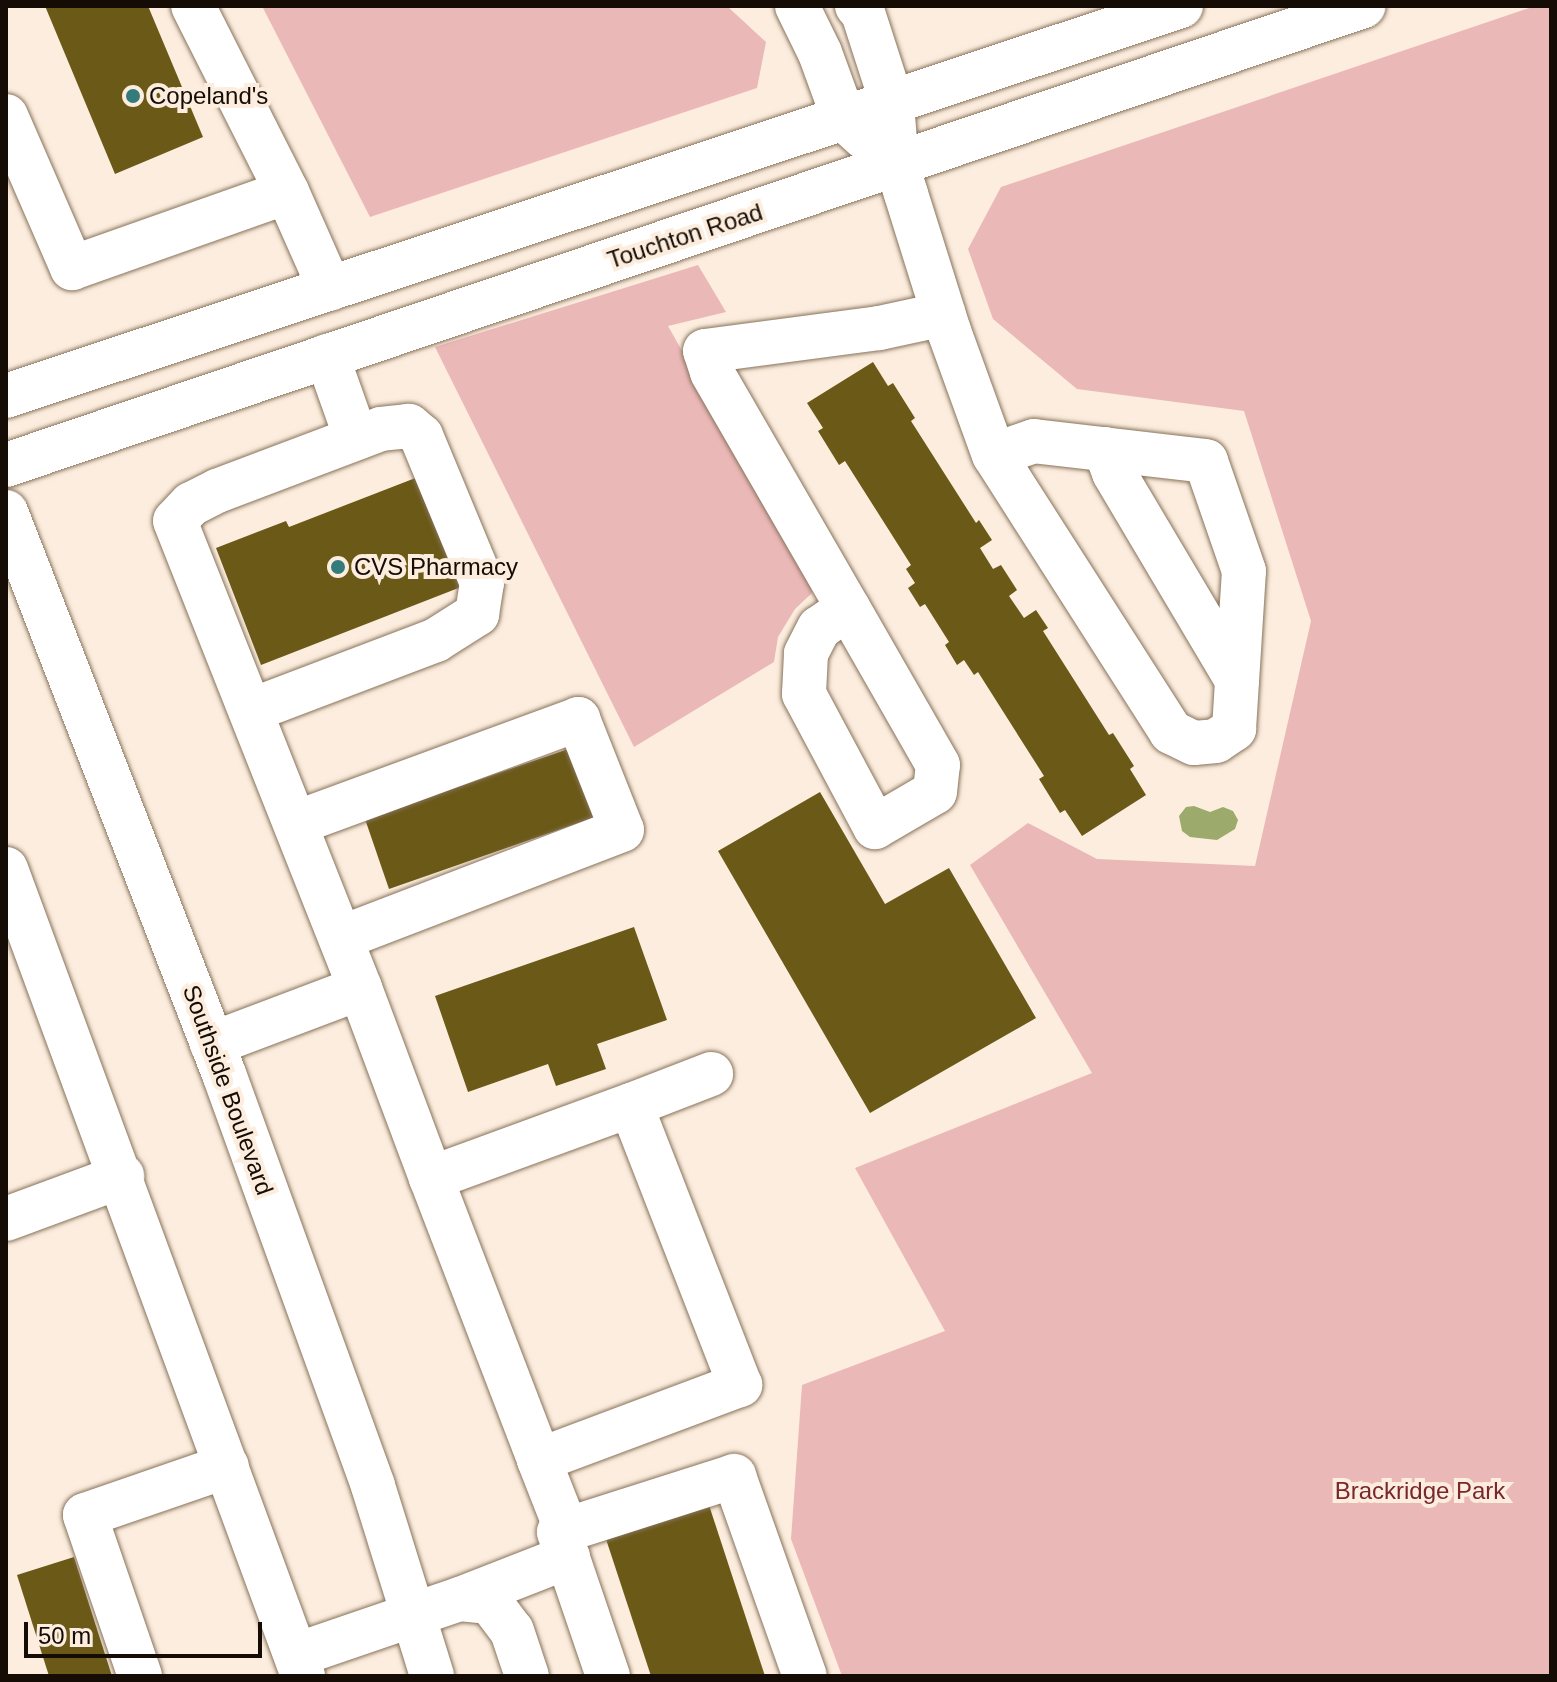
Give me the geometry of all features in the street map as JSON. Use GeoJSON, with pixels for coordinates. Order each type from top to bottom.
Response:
{"type":"FeatureCollection","features":[{"type":"Feature","properties":{"kind":"main road"},"geometry":{"type":"LineString","coordinates":[[193,6],[287,192],[330,289]]}},
{"type":"Feature","properties":{"kind":"main road"},"geometry":{"type":"LineString","coordinates":[[797,6],[820,53],[844,119],[897,166]]}},
{"type":"Feature","properties":{"kind":"main road"},"geometry":{"type":"LineString","coordinates":[[857,6],[863,13],[892,103],[897,166],[944,314],[994,455],[1171,732],[1194,743],[1216,741],[1234,729],[1244,571],[1206,461],[1034,441],[994,455]]}},
{"type":"Feature","properties":{"kind":"main road"},"geometry":{"type":"LineString","coordinates":[[6,396],[1181,6]]}},
{"type":"Feature","properties":{"kind":"main road","name":"Touchton Road"},"geometry":{"type":"LineString","coordinates":[[6,465],[1364,6]]}},
{"type":"Feature","properties":{"kind":"main road"},"geometry":{"type":"LineString","coordinates":[[6,116],[72,268],[287,192]]}},
{"type":"Feature","properties":{"kind":"main road"},"geometry":{"type":"LineString","coordinates":[[848,608],[712,372],[705,351],[879,328],[944,314]]}},
{"type":"Feature","properties":{"kind":"main road"},"geometry":{"type":"LineString","coordinates":[[327,356],[356,438]]}},
{"type":"Feature","properties":{"kind":"main road"},"geometry":{"type":"LineString","coordinates":[[252,710],[436,640],[477,614],[482,583],[421,436],[409,426],[381,429],[217,491],[191,504],[175,521],[341,938],[539,1460],[608,1676]]}},
{"type":"Feature","properties":{"kind":"main road"},"geometry":{"type":"LineString","coordinates":[[1105,449],[1114,473],[1237,680]]}},
{"type":"Feature","properties":{"kind":"main road","name":"Southside Boulevard"},"geometry":{"type":"LineString","coordinates":[[6,512],[212,1044],[373,1486],[432,1676]]}},
{"type":"Feature","properties":{"kind":"main road"},"geometry":{"type":"LineString","coordinates":[[296,823],[578,719],[622,830],[341,938]]}},
{"type":"Feature","properties":{"kind":"main road"},"geometry":{"type":"LineString","coordinates":[[6,869],[14,913],[122,1176],[300,1665],[412,1614],[460,1599],[567,1543],[734,1476],[805,1676]]}},
{"type":"Feature","properties":{"kind":"main road"},"geometry":{"type":"LineString","coordinates":[[212,1044],[360,988]]}},
{"type":"Feature","properties":{"kind":"main road"},"geometry":{"type":"LineString","coordinates":[[431,1178],[711,1074]]}},
{"type":"Feature","properties":{"kind":"main road"},"geometry":{"type":"LineString","coordinates":[[539,1460],[740,1385],[631,1105]]}},
{"type":"Feature","properties":{"kind":"main road"},"geometry":{"type":"LineString","coordinates":[[6,1219],[122,1176]]}},
{"type":"Feature","properties":{"kind":"main road"},"geometry":{"type":"LineString","coordinates":[[140,1676],[85,1515],[227,1466]]}},
{"type":"Feature","properties":{"kind":"main road"},"geometry":{"type":"LineString","coordinates":[[460,1599],[490,1602],[512,1631],[527,1676]]}},
{"type":"Feature","properties":{"kind":"green space"},"geometry":{"type":"Polygon","coordinates":[[[262,6],[727,6],[766,42],[757,88],[370,217],[262,6]]]}},
{"type":"Feature","properties":{"kind":"green space","name":"Brackridge Park"},"geometry":{"type":"Polygon","coordinates":[[[1535,6],[1551,6],[1551,1676],[842,1676],[791,1539],[802,1385],[945,1331],[855,1168],[1092,1073],[970,865],[1028,823],[1097,859],[1255,866],[1311,621],[1244,411],[1077,389],[993,319],[968,249],[1001,187],[1535,6]]]}},
{"type":"Feature","properties":{"kind":"green space"},"geometry":{"type":"Polygon","coordinates":[[[698,265],[726,312],[668,326],[811,579],[812,593],[795,609],[778,637],[774,662],[634,747],[435,347],[698,265]]]}},
{"type":"Feature","properties":{"kind":"shaded area"},"geometry":{"type":"Polygon","coordinates":[[[1194,806],[1210,812],[1223,807],[1233,811],[1238,820],[1235,829],[1217,840],[1190,837],[1182,831],[1179,816],[1186,807],[1194,806]]]}},
{"type":"Feature","properties":{"kind":"building"},"geometry":{"type":"Polygon","coordinates":[[[45,6],[148,6],[203,137],[115,174],[45,6]]]}},
{"type":"Feature","properties":{"kind":"building"},"geometry":{"type":"Polygon","coordinates":[[[873,362],[888,386],[893,383],[915,418],[911,421],[976,523],[979,520],[992,540],[980,548],[993,569],[1001,565],[1017,590],[1009,596],[1024,618],[1036,610],[1048,628],[1043,631],[1109,735],[1113,733],[1134,766],[1130,769],[1146,795],[1082,836],[1065,810],[1060,813],[1039,779],[1044,776],[978,672],[974,675],[964,660],[957,665],[945,645],[949,642],[925,604],[920,607],[908,588],[915,583],[906,569],[911,565],[845,461],[839,465],[818,431],[823,428],[807,403],[873,362]]]}},
{"type":"Feature","properties":{"kind":"building","name":"CVS Pharmacy"},"geometry":{"type":"Polygon","coordinates":[[[418,477],[461,587],[261,665],[216,548],[286,521],[289,527],[418,477]]]}},
{"type":"Feature","properties":{"kind":"building"},"geometry":{"type":"Polygon","coordinates":[[[574,747],[598,816],[389,889],[365,819],[574,747]]]}},
{"type":"Feature","properties":{"kind":"building"},"geometry":{"type":"Polygon","coordinates":[[[820,792],[885,904],[949,868],[1036,1018],[870,1113],[718,851],[820,792]]]}},
{"type":"Feature","properties":{"kind":"building"},"geometry":{"type":"Polygon","coordinates":[[[634,927],[667,1020],[597,1044],[606,1069],[556,1086],[548,1064],[468,1092],[435,996],[634,927]]]}},
{"type":"Feature","properties":{"kind":"building"},"geometry":{"type":"Polygon","coordinates":[[[706,1496],[765,1676],[651,1676],[603,1530],[706,1496]]]}},
{"type":"Feature","properties":{"kind":"building"},"geometry":{"type":"Polygon","coordinates":[[[74,1557],[112,1676],[49,1676],[17,1575],[74,1557]]]}},
{"type":"Feature","properties":{"kind":"place","name":"Copeland's"},"geometry":{"type":"Point","coordinates":[133,96]}},
{"type":"Feature","properties":{"kind":"place","name":"CVS Pharmacy"},"geometry":{"type":"Point","coordinates":[338,567]}}]}
